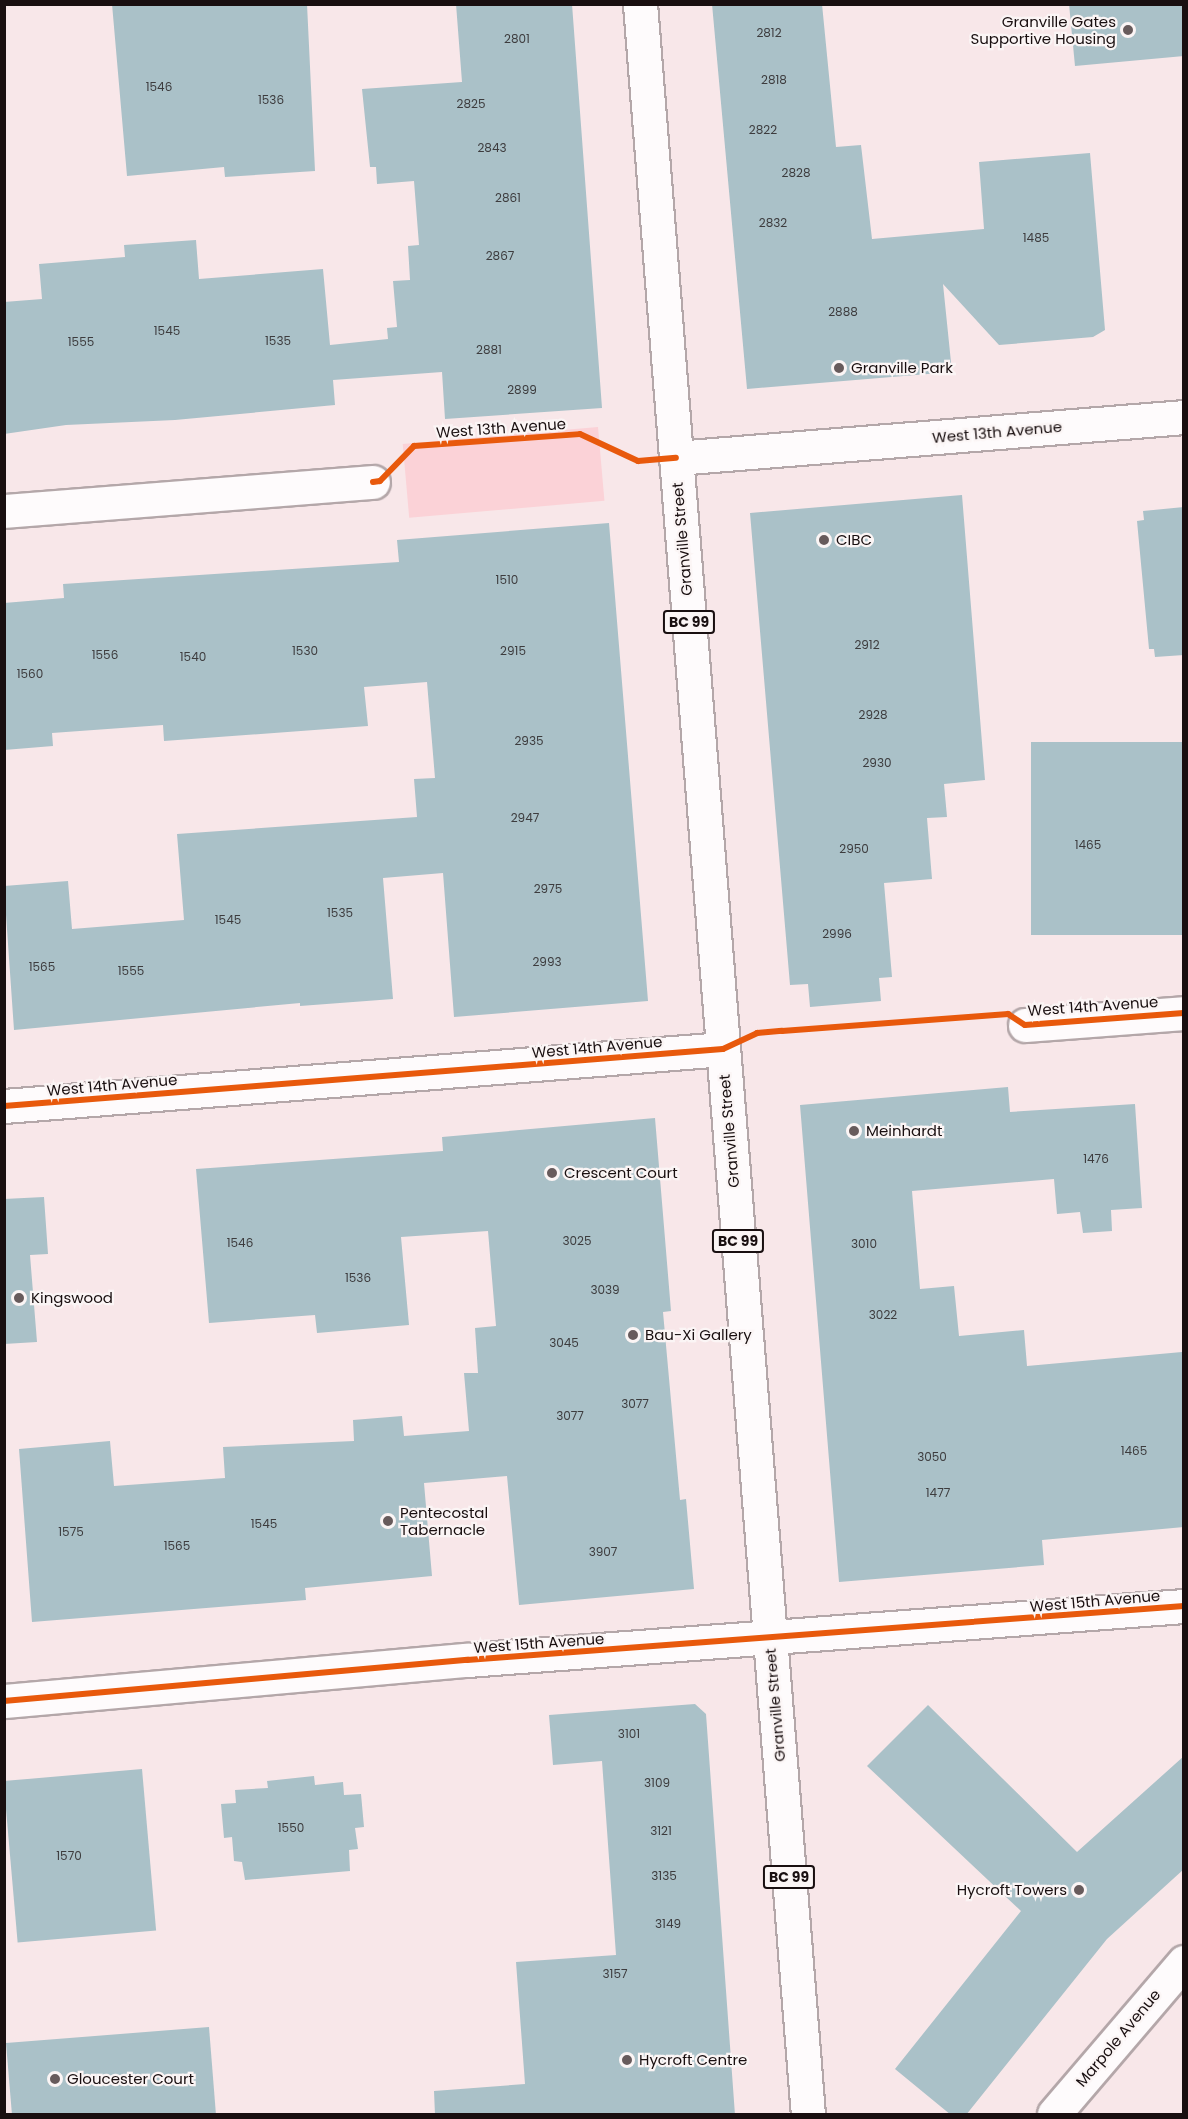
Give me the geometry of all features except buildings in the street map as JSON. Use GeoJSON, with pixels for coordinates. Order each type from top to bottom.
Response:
{"type":"FeatureCollection","features":[{"type":"Feature","properties":{"kind":"main road","name":"Granville Street"},"geometry":{"type":"LineString","coordinates":[[640,4],[808,2115]]}},
{"type":"Feature","properties":{"kind":"main road","name":"West 13th Avenue"},"geometry":{"type":"LineString","coordinates":[[676,458],[1184,417]]}},
{"type":"Feature","properties":{"kind":"main road"},"geometry":{"type":"LineString","coordinates":[[4,511],[372,482]]}},
{"type":"Feature","properties":{"kind":"main road","name":"West 14th Avenue"},"geometry":{"type":"LineString","coordinates":[[1024,1025],[1184,1013]]}},
{"type":"Feature","properties":{"kind":"main road","name":"West 14th Avenue"},"geometry":{"type":"LineString","coordinates":[[4,1106],[723,1049]]}},
{"type":"Feature","properties":{"kind":"main road","name":"West 15th Avenue"},"geometry":{"type":"LineString","coordinates":[[4,1701],[1184,1606]]}},
{"type":"Feature","properties":{"kind":"main road","name":"Marpole Avenue"},"geometry":{"type":"LineString","coordinates":[[1054,2115],[1184,1962]]}},
{"type":"Feature","properties":{"kind":"shaded area"},"geometry":{"type":"Polygon","coordinates":[[[598,427],[604,501],[409,518],[403,444],[598,427]]]}},
{"type":"Feature","properties":{"kind":"cycle path"},"geometry":{"type":"LineString","coordinates":[[373,482],[380,481],[414,446],[580,434],[638,461],[676,458]]}},
{"type":"Feature","properties":{"kind":"cycle path"},"geometry":{"type":"LineString","coordinates":[[4,1106],[723,1049],[757,1033],[782,1031],[1008,1014],[1025,1025],[1184,1013]]}},
{"type":"Feature","properties":{"kind":"cycle path"},"geometry":{"type":"LineString","coordinates":[[4,1701],[467,1660],[1184,1606]]}},
{"type":"Feature","properties":{"kind":"place","name":"Granville Gates Supportive Housing"},"geometry":{"type":"Point","coordinates":[1128,30]}},
{"type":"Feature","properties":{"kind":"place","name":"Granville Park"},"geometry":{"type":"Point","coordinates":[839,368]}},
{"type":"Feature","properties":{"kind":"place","name":"CIBC"},"geometry":{"type":"Point","coordinates":[824,540]}},
{"type":"Feature","properties":{"kind":"place","name":"Meinhardt"},"geometry":{"type":"Point","coordinates":[854,1131]}},
{"type":"Feature","properties":{"kind":"place","name":"Crescent Court"},"geometry":{"type":"Point","coordinates":[552,1173]}},
{"type":"Feature","properties":{"kind":"place","name":"Kingswood"},"geometry":{"type":"Point","coordinates":[19,1298]}},
{"type":"Feature","properties":{"kind":"place","name":"Bau-Xi Gallery"},"geometry":{"type":"Point","coordinates":[633,1335]}},
{"type":"Feature","properties":{"kind":"place","name":"Pentecostal Tabernacle"},"geometry":{"type":"Point","coordinates":[388,1521]}},
{"type":"Feature","properties":{"kind":"place","name":"Hycroft Towers"},"geometry":{"type":"Point","coordinates":[1079,1890]}},
{"type":"Feature","properties":{"kind":"place","name":"Hycroft Centre"},"geometry":{"type":"Point","coordinates":[627,2060]}},
{"type":"Feature","properties":{"kind":"place","name":"Gloucester Court"},"geometry":{"type":"Point","coordinates":[55,2079]}}]}
